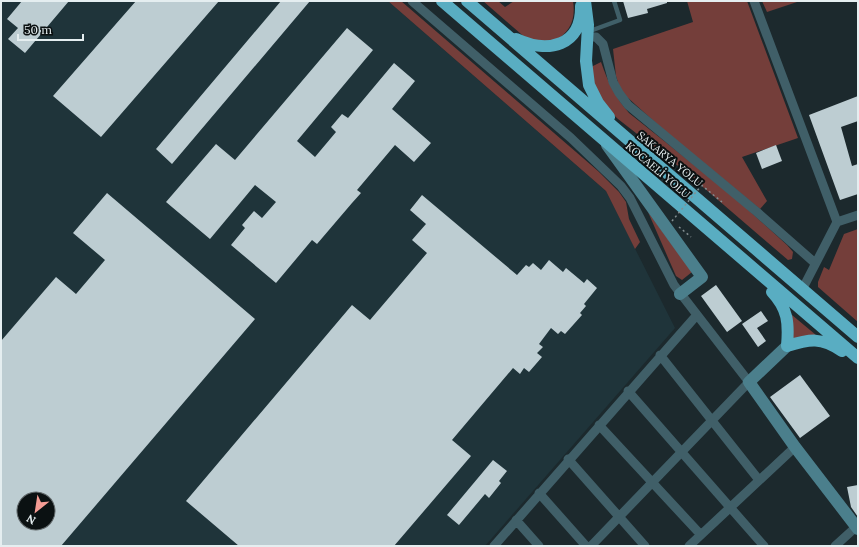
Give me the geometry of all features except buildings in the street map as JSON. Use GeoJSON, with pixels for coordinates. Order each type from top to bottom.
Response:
{"type":"FeatureCollection","features":[{"type":"Feature","properties":{"kind":"highway","name":"KOCAELİ YOLU"},"geometry":{"type":"LineString","coordinates":[[442,1],[605,143],[858,358]]}},
{"type":"Feature","properties":{"kind":"highway","name":"SAKARYA YOLU"},"geometry":{"type":"LineString","coordinates":[[467,1],[633,146],[714,212],[858,337]]}},
{"type":"Feature","properties":{"kind":"highway"},"geometry":{"type":"LineString","coordinates":[[504,33],[533,46],[550,47],[557,45],[572,35],[577,28],[581,19],[581,1]]}},
{"type":"Feature","properties":{"kind":"highway"},"geometry":{"type":"LineString","coordinates":[[585,1],[588,34],[587,75],[592,94],[633,146]]}},
{"type":"Feature","properties":{"kind":"highway"},"geometry":{"type":"LineString","coordinates":[[722,241],[784,306],[789,322],[787,346],[804,341],[821,340],[841,350],[858,362]]}},
{"type":"Feature","properties":{"kind":"main road"},"geometry":{"type":"LineString","coordinates":[[605,143],[702,277],[680,294]]}},
{"type":"Feature","properties":{"kind":"main road"},"geometry":{"type":"LineString","coordinates":[[787,346],[749,382],[795,447],[857,528]]}},
{"type":"Feature","properties":{"kind":"street"},"geometry":{"type":"LineString","coordinates":[[412,1],[571,138],[621,186],[630,198],[656,251],[680,294],[749,382],[591,546]]}},
{"type":"Feature","properties":{"kind":"street"},"geometry":{"type":"LineString","coordinates":[[754,1],[837,222]]}},
{"type":"Feature","properties":{"kind":"street"},"geometry":{"type":"LineString","coordinates":[[588,34],[596,37],[603,44],[613,82],[618,93],[628,105],[751,207],[815,263]]}},
{"type":"Feature","properties":{"kind":"street"},"geometry":{"type":"LineString","coordinates":[[802,288],[837,222],[858,215]]}},
{"type":"Feature","properties":{"kind":"street"},"geometry":{"type":"LineString","coordinates":[[494,546],[568,459],[696,316]]}},
{"type":"Feature","properties":{"kind":"street"},"geometry":{"type":"LineString","coordinates":[[660,355],[759,480]]}},
{"type":"Feature","properties":{"kind":"street"},"geometry":{"type":"LineString","coordinates":[[628,391],[764,546]]}},
{"type":"Feature","properties":{"kind":"street"},"geometry":{"type":"LineString","coordinates":[[599,425],[701,535]]}},
{"type":"Feature","properties":{"kind":"street"},"geometry":{"type":"LineString","coordinates":[[689,546],[795,447]]}},
{"type":"Feature","properties":{"kind":"street"},"geometry":{"type":"LineString","coordinates":[[568,459],[645,546]]}},
{"type":"Feature","properties":{"kind":"street"},"geometry":{"type":"LineString","coordinates":[[539,493],[586,546]]}},
{"type":"Feature","properties":{"kind":"street"},"geometry":{"type":"LineString","coordinates":[[516,520],[539,546]]}},
{"type":"Feature","properties":{"kind":"street"},"geometry":{"type":"LineString","coordinates":[[835,546],[857,528]]}},
{"type":"Feature","properties":{"kind":"lane"},"geometry":{"type":"LineString","coordinates":[[588,34],[620,20],[614,1]]}},
{"type":"Feature","properties":{"kind":"path"},"geometry":{"type":"LineString","coordinates":[[682,169],[722,202]]}},
{"type":"Feature","properties":{"kind":"path"},"geometry":{"type":"LineString","coordinates":[[691,237],[672,221],[702,186]]}},
{"type":"Feature","properties":{"kind":"shaded area"},"geometry":{"type":"Polygon","coordinates":[[[1,1],[388,1],[606,191],[675,328],[485,546],[1,546],[1,1]]]}},
{"type":"Feature","properties":{"kind":"shaded area"},"geometry":{"type":"Polygon","coordinates":[[[388,1],[401,1],[598,171],[619,192],[626,202],[629,219],[640,242],[635,249],[606,191],[388,1]]]}},
{"type":"Feature","properties":{"kind":"shaded area"},"geometry":{"type":"Polygon","coordinates":[[[483,1],[498,1],[505,7],[514,1],[573,1],[573,20],[568,30],[554,42],[528,40],[483,1]]]}},
{"type":"Feature","properties":{"kind":"shaded area"},"geometry":{"type":"Polygon","coordinates":[[[687,1],[747,1],[798,138],[742,157],[767,201],[760,209],[667,133],[620,89],[616,76],[613,49],[693,22],[687,1]]]}},
{"type":"Feature","properties":{"kind":"shaded area"},"geometry":{"type":"Polygon","coordinates":[[[762,1],[800,1],[767,12],[762,1]]]}},
{"type":"Feature","properties":{"kind":"shaded area"},"geometry":{"type":"Polygon","coordinates":[[[601,62],[612,89],[629,113],[733,196],[787,245],[793,252],[792,259],[788,260],[682,169],[605,107],[592,81],[591,67],[601,62]]]}},
{"type":"Feature","properties":{"kind":"shaded area"},"geometry":{"type":"Polygon","coordinates":[[[648,212],[692,272],[682,280],[676,276],[648,212]]]}},
{"type":"Feature","properties":{"kind":"shaded area"},"geometry":{"type":"Polygon","coordinates":[[[858,229],[858,322],[818,287],[818,282],[824,267],[829,270],[844,234],[858,229]]]}},
{"type":"Feature","properties":{"kind":"shaded area"},"geometry":{"type":"Polygon","coordinates":[[[792,315],[816,335],[791,341],[792,315]]]}}]}
